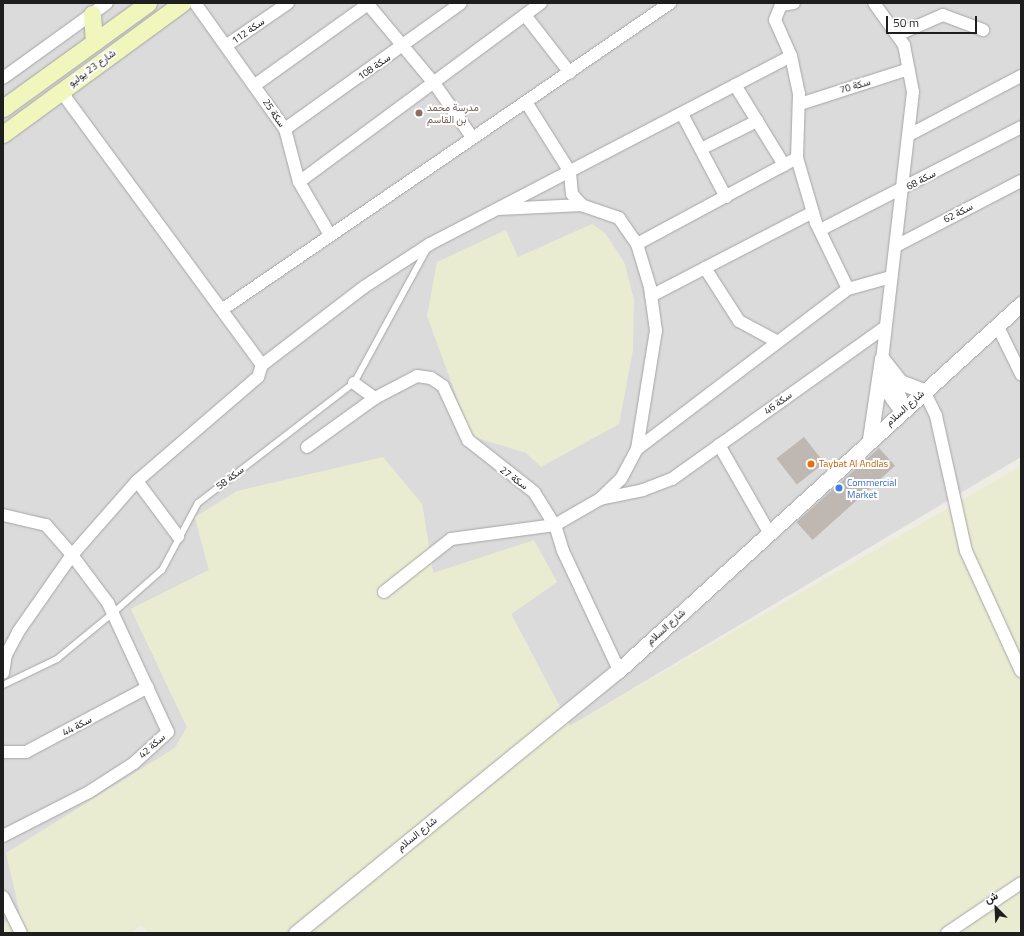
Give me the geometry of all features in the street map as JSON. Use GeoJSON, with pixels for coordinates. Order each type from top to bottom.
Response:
{"type":"FeatureCollection","features":[{"type":"Feature","properties":{"kind":"main road","name":"شارع 23 يوليو"},"geometry":{"type":"LineString","coordinates":[[3,108],[148,3]]}},
{"type":"Feature","properties":{"kind":"main road","name":"شارع 23 يوليو"},"geometry":{"type":"LineString","coordinates":[[3,134],[62,93],[182,3]]}},
{"type":"Feature","properties":{"kind":"main road"},"geometry":{"type":"LineString","coordinates":[[92,14],[94,42]]}},
{"type":"Feature","properties":{"kind":"street"},"geometry":{"type":"LineString","coordinates":[[3,78],[107,3]]}},
{"type":"Feature","properties":{"kind":"street","name":"سكة 25"},"geometry":{"type":"LineString","coordinates":[[194,3],[227,45],[285,129],[299,182],[330,235]]}},
{"type":"Feature","properties":{"kind":"street","name":"سكة 112"},"geometry":{"type":"LineString","coordinates":[[227,45],[288,3]]}},
{"type":"Feature","properties":{"kind":"street","name":"سكة 108"},"geometry":{"type":"LineString","coordinates":[[285,129],[404,46],[462,3]]}},
{"type":"Feature","properties":{"kind":"street"},"geometry":{"type":"LineString","coordinates":[[299,182],[541,3]]}},
{"type":"Feature","properties":{"kind":"street"},"geometry":{"type":"LineString","coordinates":[[223,309],[472,137],[570,73],[656,7],[670,3]]}},
{"type":"Feature","properties":{"kind":"street"},"geometry":{"type":"LineString","coordinates":[[794,3],[781,5],[776,20],[791,56],[800,104],[797,158],[820,230],[848,289]]}},
{"type":"Feature","properties":{"kind":"street"},"geometry":{"type":"LineString","coordinates":[[870,439],[882,359],[884,328],[896,246],[913,92],[904,45],[874,3]]}},
{"type":"Feature","properties":{"kind":"street"},"geometry":{"type":"LineString","coordinates":[[255,85],[368,4],[434,83],[472,137]]}},
{"type":"Feature","properties":{"kind":"street"},"geometry":{"type":"LineString","coordinates":[[525,15],[570,73]]}},
{"type":"Feature","properties":{"kind":"street"},"geometry":{"type":"LineString","coordinates":[[898,35],[943,15],[983,30]]}},
{"type":"Feature","properties":{"kind":"street"},"geometry":{"type":"LineString","coordinates":[[3,673],[5,656],[18,632],[72,555],[137,481],[258,377],[262,365],[364,287],[430,244],[791,56]]}},
{"type":"Feature","properties":{"kind":"street","name":"سكة 70"},"geometry":{"type":"LineString","coordinates":[[800,104],[909,69]]}},
{"type":"Feature","properties":{"kind":"street"},"geometry":{"type":"LineString","coordinates":[[909,135],[1021,76]]}},
{"type":"Feature","properties":{"kind":"street"},"geometry":{"type":"LineString","coordinates":[[735,84],[784,165]]}},
{"type":"Feature","properties":{"kind":"street"},"geometry":{"type":"LineString","coordinates":[[62,93],[223,309],[262,365]]}},
{"type":"Feature","properties":{"kind":"street"},"geometry":{"type":"LineString","coordinates":[[526,102],[570,172],[572,194],[582,205]]}},
{"type":"Feature","properties":{"kind":"street"},"geometry":{"type":"LineString","coordinates":[[682,114],[726,197]]}},
{"type":"Feature","properties":{"kind":"street"},"geometry":{"type":"LineString","coordinates":[[701,149],[757,121]]}},
{"type":"Feature","properties":{"kind":"street","name":"سكة 68"},"geometry":{"type":"LineString","coordinates":[[820,230],[902,190],[1021,127]]}},
{"type":"Feature","properties":{"kind":"street"},"geometry":{"type":"LineString","coordinates":[[637,244],[797,158]]}},
{"type":"Feature","properties":{"kind":"street","name":"سكة 62"},"geometry":{"type":"LineString","coordinates":[[896,246],[1021,182]]}},
{"type":"Feature","properties":{"kind":"street"},"geometry":{"type":"LineString","coordinates":[[384,592],[451,539],[555,525],[600,499],[621,479],[637,449],[656,331],[651,296],[637,244],[619,218],[582,205],[498,209]]}},
{"type":"Feature","properties":{"kind":"street"},"geometry":{"type":"LineString","coordinates":[[651,296],[813,212]]}},
{"type":"Feature","properties":{"kind":"street"},"geometry":{"type":"LineString","coordinates":[[706,268],[739,321],[778,342]]}},
{"type":"Feature","properties":{"kind":"street"},"geometry":{"type":"LineString","coordinates":[[637,449],[848,289],[891,277]]}},
{"type":"Feature","properties":{"kind":"street","name":"شارع السلام"},"geometry":{"type":"LineString","coordinates":[[296,933],[619,670],[770,534],[870,439],[1021,304]]}},
{"type":"Feature","properties":{"kind":"street"},"geometry":{"type":"LineString","coordinates":[[997,325],[1021,374]]}},
{"type":"Feature","properties":{"kind":"street","name":"سكة 46"},"geometry":{"type":"LineString","coordinates":[[600,499],[643,490],[672,479],[884,328]]}},
{"type":"Feature","properties":{"kind":"street"},"geometry":{"type":"LineString","coordinates":[[882,359],[890,373],[901,399],[901,412]]}},
{"type":"Feature","properties":{"kind":"street"},"geometry":{"type":"LineString","coordinates":[[882,359],[888,394],[901,412]]}},
{"type":"Feature","properties":{"kind":"street"},"geometry":{"type":"LineString","coordinates":[[890,373],[900,382],[924,391],[936,416],[966,551],[1021,671]]}},
{"type":"Feature","properties":{"kind":"street","name":"سكة 27"},"geometry":{"type":"LineString","coordinates":[[307,447],[376,398],[417,376],[437,381],[443,386],[468,440],[499,468],[534,492],[555,525],[563,551],[619,670]]}},
{"type":"Feature","properties":{"kind":"street"},"geometry":{"type":"LineString","coordinates":[[354,383],[376,398]]}},
{"type":"Feature","properties":{"kind":"street"},"geometry":{"type":"LineString","coordinates":[[719,445],[770,534]]}},
{"type":"Feature","properties":{"kind":"street"},"geometry":{"type":"LineString","coordinates":[[137,481],[178,536]]}},
{"type":"Feature","properties":{"kind":"street","name":"سكة 42"},"geometry":{"type":"LineString","coordinates":[[3,515],[46,526],[72,555],[113,613],[168,732],[134,763],[89,792],[3,836]]}},
{"type":"Feature","properties":{"kind":"street","name":"سكة 44"},"geometry":{"type":"LineString","coordinates":[[3,752],[26,752],[148,687]]}},
{"type":"Feature","properties":{"kind":"street"},"geometry":{"type":"LineString","coordinates":[[947,933],[1021,883]]}},
{"type":"Feature","properties":{"kind":"street"},"geometry":{"type":"LineString","coordinates":[[3,897],[21,933]]}},
{"type":"Feature","properties":{"kind":"lane","name":"سكة 58"},"geometry":{"type":"LineString","coordinates":[[3,685],[58,660],[113,613],[162,570],[178,536],[198,503],[354,383],[430,244]]}},
{"type":"Feature","properties":{"kind":"shaded area"},"geometry":{"type":"Polygon","coordinates":[[[3,3],[1021,3],[1021,457],[570,726],[511,614],[557,582],[433,573],[422,504],[195,517],[209,570],[131,609],[187,727],[175,748],[7,853],[20,913],[3,924],[3,3]]]}},
{"type":"Feature","properties":{"kind":"green space"},"geometry":{"type":"Polygon","coordinates":[[[592,224],[605,233],[624,262],[634,299],[633,350],[619,424],[541,467],[526,453],[471,436],[427,316],[437,262],[506,230],[518,257],[592,224]]]}},
{"type":"Feature","properties":{"kind":"green space"},"geometry":{"type":"Polygon","coordinates":[[[383,457],[422,504],[433,573],[534,540],[557,582],[511,614],[570,726],[1021,466],[1021,933],[149,933],[141,925],[131,933],[3,933],[3,924],[20,913],[6,853],[175,748],[187,727],[131,609],[209,570],[195,517],[237,491],[383,457]]]}},
{"type":"Feature","properties":{"kind":"building"},"geometry":{"type":"Polygon","coordinates":[[[804,437],[824,463],[797,485],[776,459],[804,437]]]}},
{"type":"Feature","properties":{"kind":"building"},"geometry":{"type":"Polygon","coordinates":[[[879,448],[895,466],[813,540],[797,522],[879,448]]]}},
{"type":"Feature","properties":{"kind":"place","name":"مدرسة محمد بن القاسم"},"geometry":{"type":"Point","coordinates":[419,113]}},
{"type":"Feature","properties":{"kind":"place","name":"Taybat Al Andlas"},"geometry":{"type":"Point","coordinates":[811,464]}},
{"type":"Feature","properties":{"kind":"place","name":"Commercial Market"},"geometry":{"type":"Point","coordinates":[839,488]}}]}
